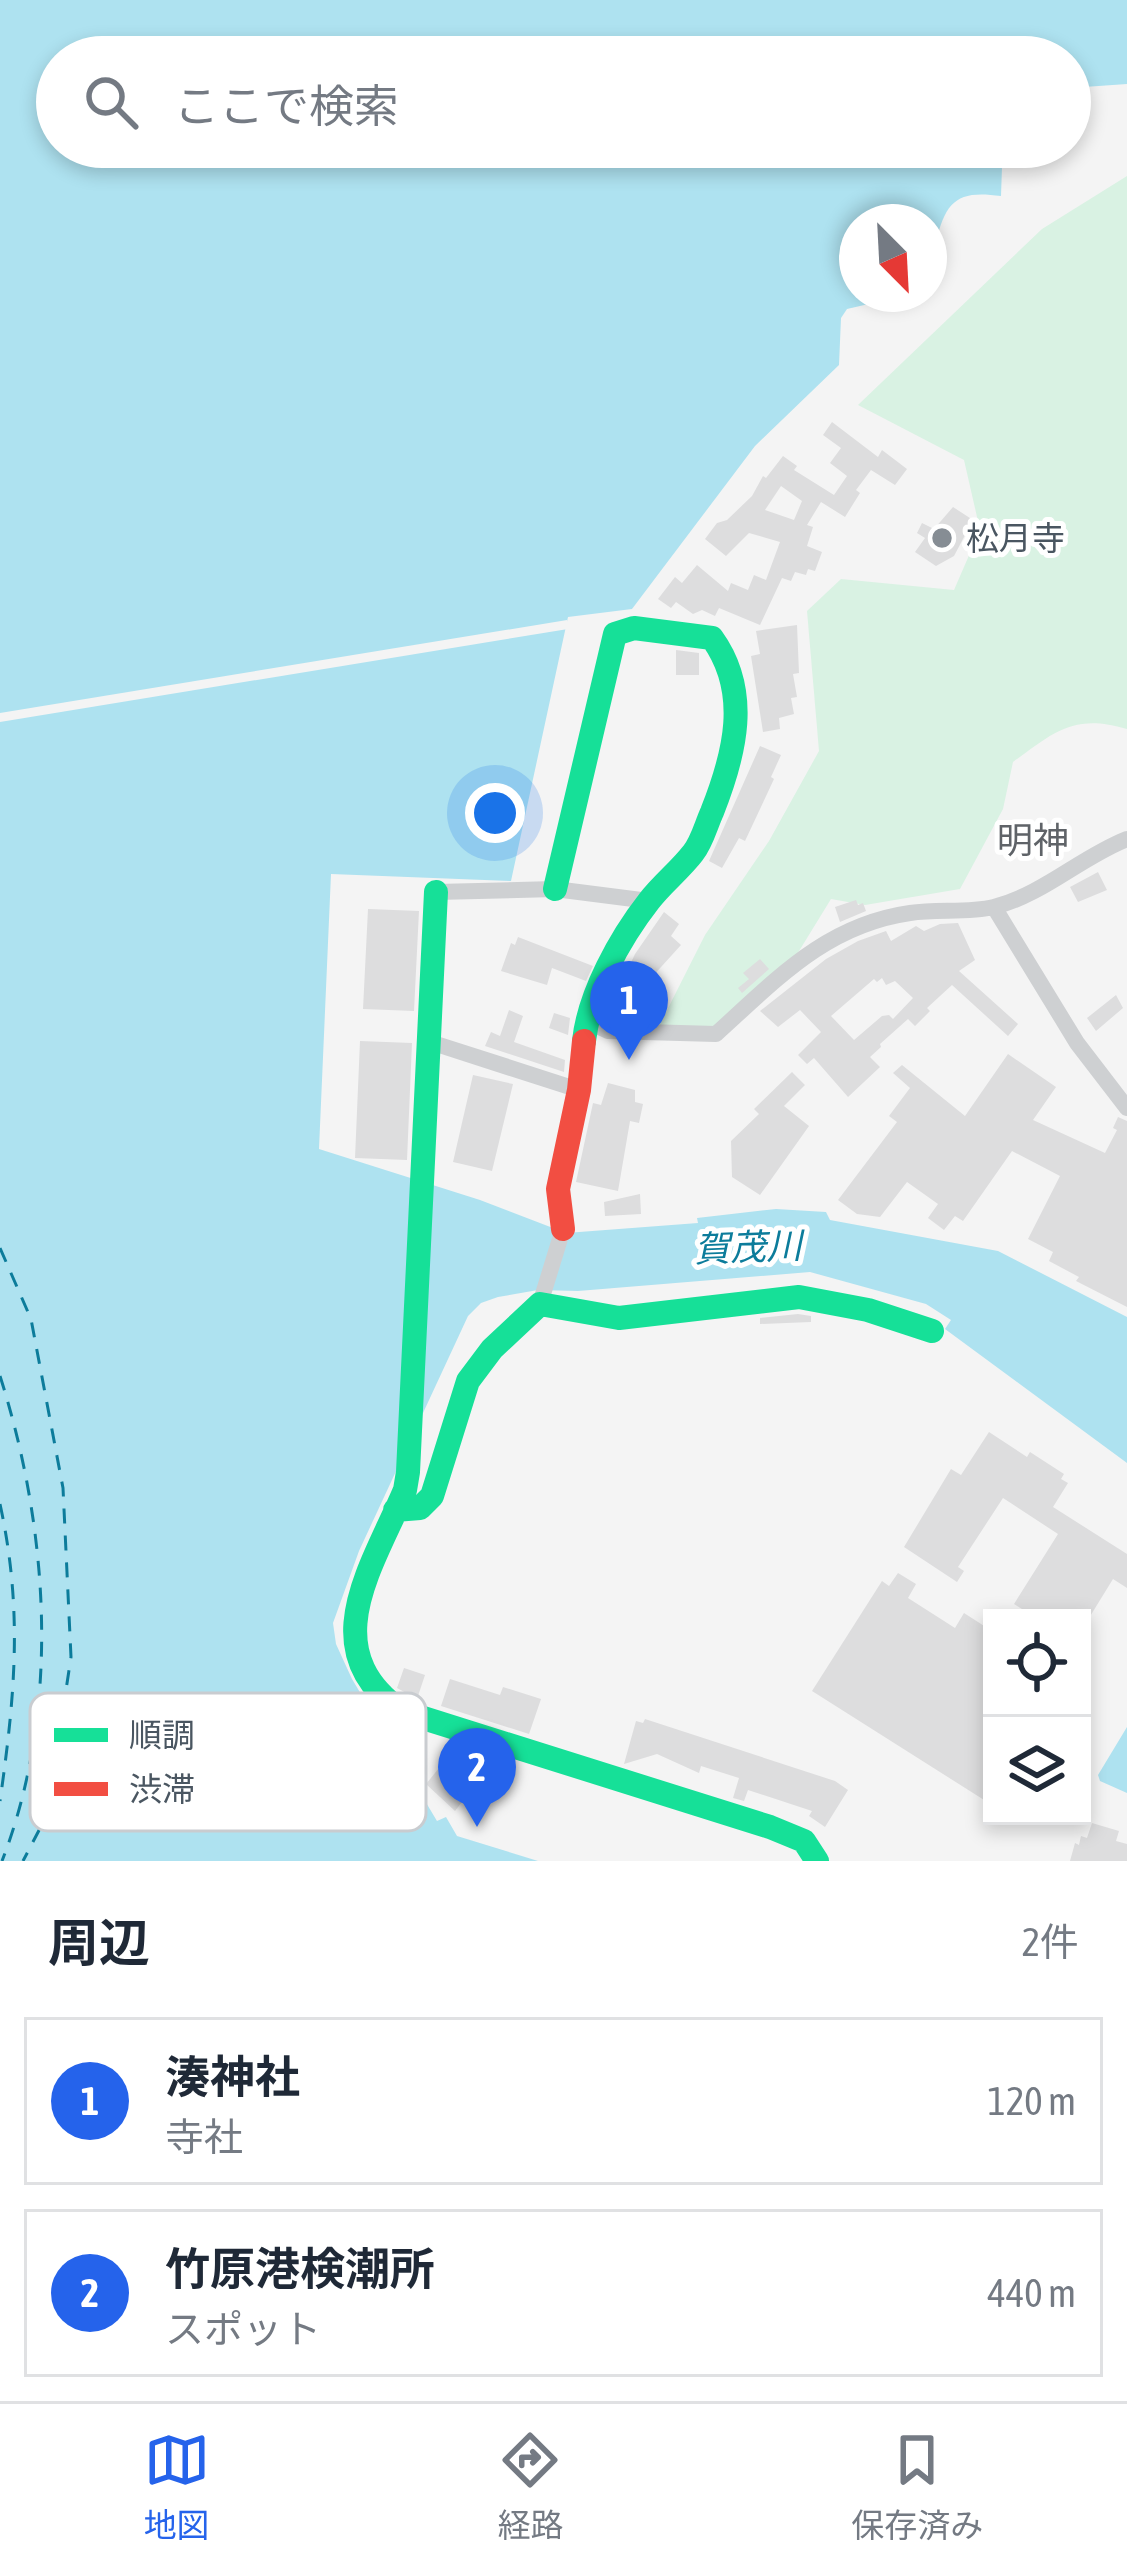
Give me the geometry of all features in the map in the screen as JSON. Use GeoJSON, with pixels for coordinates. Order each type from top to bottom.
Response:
{"type":"FeatureCollection","features":[{"type":"Feature","properties":{"kind":"street"},"geometry":{"type":"LineString","coordinates":[[395,1510],[415,1510],[425,1504],[435,1489],[464,1387],[491,1347],[542,1298],[563,1229],[558,1190],[579,1090],[586,1021],[620,946],[650,901],[696,850],[726,776],[736,710],[730,663],[712,638],[634,628],[615,634],[555,889]]}},
{"type":"Feature","properties":{"kind":"street"},"geometry":{"type":"LineString","coordinates":[[586,1021],[608,1031],[716,1034],[832,937],[864,923],[910,913],[994,907],[1050,885],[1127,839]]}},
{"type":"Feature","properties":{"kind":"street"},"geometry":{"type":"LineString","coordinates":[[379,1693],[359,1666],[352,1624],[356,1604],[405,1490],[409,1461],[436,892],[555,889],[650,901]]}},
{"type":"Feature","properties":{"kind":"street"},"geometry":{"type":"LineString","coordinates":[[994,907],[1077,1043],[1127,1108]]}},
{"type":"Feature","properties":{"kind":"street"},"geometry":{"type":"LineString","coordinates":[[430,1042],[579,1090]]}},
{"type":"Feature","properties":{"kind":"street"},"geometry":{"type":"LineString","coordinates":[[542,1298],[620,1318],[799,1297],[868,1310],[932,1331]]}},
{"type":"Feature","properties":{"kind":"street"},"geometry":{"type":"LineString","coordinates":[[426,1720],[770,1827],[804,1841],[817,1861]]}},
{"type":"Feature","properties":{"kind":"green space"},"geometry":{"type":"Polygon","coordinates":[[[1127,176],[1127,729],[1078,724],[1053,734],[1013,762],[1003,809],[960,889],[865,905],[831,899],[796,956],[716,1029],[655,1034],[705,935],[769,841],[819,751],[807,611],[841,579],[954,590],[980,530],[964,460],[858,405],[1042,229],[1127,176]]]}},
{"type":"Feature","properties":{"kind":"water","name":"賀茂川"},"geometry":{"type":"Polygon","coordinates":[[[0,0],[1127,0],[1127,84],[1091,87],[1091,36],[36,36],[36,168],[1002,168],[1001,196],[964,197],[947,212],[947,204],[839,204],[839,312],[845,312],[839,365],[755,446],[632,609],[568,617],[511,881],[331,874],[319,1149],[566,1233],[698,1223],[697,1218],[776,1209],[826,1212],[830,1220],[998,1251],[1127,1317],[1127,1463],[945,1329],[951,1320],[926,1304],[810,1272],[578,1291],[538,1290],[498,1297],[481,1303],[468,1316],[359,1551],[333,1623],[336,1644],[360,1693],[30,1693],[30,1831],[426,1831],[426,1803],[437,1821],[446,1817],[457,1836],[538,1861],[0,1861],[0,0]]]}},
{"type":"Feature","properties":{"kind":"water"},"geometry":{"type":"Polygon","coordinates":[[[1127,1727],[1127,1793],[1100,1781],[1098,1775],[1127,1727]]]}},
{"type":"Feature","properties":{"kind":"pier"},"geometry":{"type":"Polygon","coordinates":[[[567,620],[568,629],[0,722],[0,713],[567,620]]]}},
{"type":"Feature","properties":{"kind":"building"},"geometry":{"type":"Polygon","coordinates":[[[832,422],[878,457],[882,450],[907,469],[895,485],[871,470],[845,517],[821,502],[807,525],[813,527],[807,546],[822,552],[815,571],[795,572],[791,581],[782,578],[760,625],[719,608],[715,616],[702,610],[693,614],[676,602],[671,608],[658,599],[675,577],[682,583],[697,565],[728,591],[731,583],[748,590],[754,575],[766,580],[780,542],[749,533],[726,556],[705,539],[717,523],[727,520],[752,496],[783,456],[797,466],[794,470],[834,495],[847,476],[830,463],[841,448],[823,435],[832,422]],[[781,486],[765,510],[794,520],[802,501],[781,486]]]}},
{"type":"Feature","properties":{"kind":"building"},"geometry":{"type":"Polygon","coordinates":[[[953,507],[973,520],[954,556],[936,566],[915,552],[925,538],[917,533],[922,523],[934,529],[953,507]]]}},
{"type":"Feature","properties":{"kind":"building"},"geometry":{"type":"Polygon","coordinates":[[[797,625],[799,673],[793,674],[794,714],[779,718],[780,729],[763,732],[751,656],[760,654],[756,631],[797,625]]]}},
{"type":"Feature","properties":{"kind":"building"},"geometry":{"type":"Polygon","coordinates":[[[676,650],[699,653],[699,675],[676,675],[676,650]]]}},
{"type":"Feature","properties":{"kind":"building"},"geometry":{"type":"Polygon","coordinates":[[[760,746],[781,755],[774,779],[745,841],[739,838],[722,868],[709,861],[760,746]]]}},
{"type":"Feature","properties":{"kind":"building"},"geometry":{"type":"Polygon","coordinates":[[[1098,872],[1107,890],[1078,902],[1070,887],[1098,872]]]}},
{"type":"Feature","properties":{"kind":"building"},"geometry":{"type":"Polygon","coordinates":[[[856,900],[866,911],[840,922],[835,907],[856,900]]]}},
{"type":"Feature","properties":{"kind":"building"},"geometry":{"type":"Polygon","coordinates":[[[368,909],[419,911],[414,1011],[363,1009],[368,909]]]}},
{"type":"Feature","properties":{"kind":"building"},"geometry":{"type":"Polygon","coordinates":[[[664,912],[679,924],[671,936],[681,945],[652,977],[628,1019],[606,1016],[635,954],[664,912]]]}},
{"type":"Feature","properties":{"kind":"building"},"geometry":{"type":"Polygon","coordinates":[[[958,923],[975,960],[959,971],[1018,1024],[1008,1036],[952,985],[915,1026],[908,1019],[880,1044],[870,1057],[880,1067],[848,1097],[814,1058],[807,1064],[798,1055],[821,1032],[800,1010],[778,1027],[760,1011],[826,959],[858,941],[886,931],[891,941],[916,926],[924,931],[958,923]],[[882,978],[874,979],[831,1016],[854,1040],[882,1016],[893,1019],[913,998],[895,981],[886,985],[882,978]]]}},
{"type":"Feature","properties":{"kind":"building"},"geometry":{"type":"Polygon","coordinates":[[[518,937],[593,966],[586,981],[552,968],[547,985],[501,971],[518,937]]]}},
{"type":"Feature","properties":{"kind":"building"},"geometry":{"type":"Polygon","coordinates":[[[760,959],[769,969],[742,993],[738,988],[749,979],[743,973],[760,959]]]}},
{"type":"Feature","properties":{"kind":"building"},"geometry":{"type":"Polygon","coordinates":[[[1116,995],[1123,1008],[1096,1031],[1087,1018],[1116,995]]]}},
{"type":"Feature","properties":{"kind":"building"},"geometry":{"type":"Polygon","coordinates":[[[509,1010],[523,1016],[514,1042],[565,1060],[564,1072],[485,1046],[491,1032],[500,1036],[509,1010]]]}},
{"type":"Feature","properties":{"kind":"building"},"geometry":{"type":"Polygon","coordinates":[[[554,1013],[570,1018],[568,1035],[549,1028],[554,1013]]]}},
{"type":"Feature","properties":{"kind":"building"},"geometry":{"type":"Polygon","coordinates":[[[360,1041],[412,1043],[407,1160],[355,1158],[360,1041]]]}},
{"type":"Feature","properties":{"kind":"building"},"geometry":{"type":"Polygon","coordinates":[[[1008,1054],[1056,1087],[1033,1120],[1105,1153],[1118,1117],[1127,1121],[1127,1307],[1076,1281],[1079,1277],[1049,1261],[1053,1252],[1028,1239],[1060,1176],[1012,1151],[963,1221],[955,1216],[944,1230],[928,1218],[938,1204],[907,1182],[880,1217],[857,1214],[838,1200],[897,1122],[889,1116],[910,1088],[893,1073],[902,1065],[965,1116],[1008,1054]]]}},
{"type":"Feature","properties":{"kind":"building"},"geometry":{"type":"Polygon","coordinates":[[[792,1072],[805,1085],[784,1106],[809,1126],[760,1195],[732,1177],[731,1141],[759,1114],[754,1109],[792,1072]]]}},
{"type":"Feature","properties":{"kind":"building"},"geometry":{"type":"Polygon","coordinates":[[[473,1075],[513,1084],[492,1171],[453,1162],[473,1075]]]}},
{"type":"Feature","properties":{"kind":"building"},"geometry":{"type":"Polygon","coordinates":[[[608,1083],[635,1090],[635,1102],[643,1104],[639,1123],[630,1121],[618,1191],[576,1182],[593,1103],[601,1105],[608,1083]]]}},
{"type":"Feature","properties":{"kind":"building"},"geometry":{"type":"Polygon","coordinates":[[[640,1194],[641,1214],[605,1216],[604,1202],[640,1194]]]}},
{"type":"Feature","properties":{"kind":"building"},"geometry":{"type":"Polygon","coordinates":[[[811,1316],[811,1322],[760,1324],[760,1318],[811,1316]]]}},
{"type":"Feature","properties":{"kind":"building"},"geometry":{"type":"Polygon","coordinates":[[[989,1432],[1064,1474],[1061,1479],[1068,1483],[1053,1507],[1127,1554],[1127,1588],[1113,1579],[1091,1615],[1091,1609],[1022,1609],[1014,1604],[1058,1534],[1003,1498],[958,1567],[964,1571],[957,1582],[904,1547],[951,1469],[961,1475],[989,1432]]]}},
{"type":"Feature","properties":{"kind":"building"},"geometry":{"type":"Polygon","coordinates":[[[898,1573],[916,1584],[908,1598],[955,1628],[964,1613],[983,1625],[983,1799],[812,1691],[882,1581],[889,1586],[898,1573]]]}},
{"type":"Feature","properties":{"kind":"building"},"geometry":{"type":"Polygon","coordinates":[[[404,1668],[425,1675],[419,1693],[397,1688],[404,1668]]]}},
{"type":"Feature","properties":{"kind":"building"},"geometry":{"type":"Polygon","coordinates":[[[450,1679],[500,1695],[503,1687],[541,1699],[529,1734],[441,1706],[450,1679]]]}},
{"type":"Feature","properties":{"kind":"building"},"geometry":{"type":"Polygon","coordinates":[[[645,1719],[835,1781],[848,1790],[825,1827],[809,1816],[812,1811],[748,1790],[744,1801],[733,1798],[739,1778],[701,1766],[699,1773],[657,1754],[624,1764],[636,1721],[645,1719]]]}},
{"type":"Feature","properties":{"kind":"building"},"geometry":{"type":"Polygon","coordinates":[[[457,1746],[492,1763],[455,1811],[426,1784],[457,1746]]]}},
{"type":"Feature","properties":{"kind":"building"},"geometry":{"type":"Polygon","coordinates":[[[1092,1823],[1119,1831],[1116,1841],[1127,1844],[1127,1861],[1070,1861],[1075,1843],[1079,1845],[1081,1836],[1087,1838],[1092,1823]]]}},
{"type":"Feature","properties":{"kind":"ferry route"},"geometry":{"type":"LineString","coordinates":[[0,1248],[31,1319],[63,1488],[71,1657],[66,1693]]}},
{"type":"Feature","properties":{"kind":"ferry route"},"geometry":{"type":"LineString","coordinates":[[0,1376],[17,1435],[38,1557],[42,1619],[39,1693]]}},
{"type":"Feature","properties":{"kind":"ferry route"},"geometry":{"type":"LineString","coordinates":[[0,1504],[14,1617],[10,1725],[0,1801]]}},
{"type":"Feature","properties":{"kind":"ferry route"},"geometry":{"type":"LineString","coordinates":[[2,1861],[30,1758]]}},
{"type":"Feature","properties":{"kind":"ferry route"},"geometry":{"type":"LineString","coordinates":[[23,1861],[39,1831]]}},
{"type":"Feature","properties":{"kind":"traffic: fast"},"geometry":{"type":"LineString","coordinates":[[555,889],[615,634],[634,628],[712,638],[732,680],[735,701],[732,746],[720,790],[696,849],[649,901],[617,949],[592,1005],[584,1041]]}},
{"type":"Feature","properties":{"kind":"traffic: fast"},"geometry":{"type":"LineString","coordinates":[[382,1693],[360,1661],[355,1634],[366,1577],[405,1490],[408,1472],[436,892]]}},
{"type":"Feature","properties":{"kind":"traffic: fast"},"geometry":{"type":"LineString","coordinates":[[395,1510],[420,1508],[432,1496],[468,1381],[492,1349],[540,1304],[619,1318],[799,1297],[868,1310],[932,1331]]}},
{"type":"Feature","properties":{"kind":"traffic: fast"},"geometry":{"type":"LineString","coordinates":[[426,1719],[770,1827],[804,1841],[817,1861]]}},
{"type":"Feature","properties":{"kind":"traffic: jam"},"geometry":{"type":"LineString","coordinates":[[563,1229],[558,1189],[584,1041]]}},
{"type":"Feature","properties":{"kind":"place","name":"松月寺"},"geometry":{"type":"Point","coordinates":[942,538]}},
{"type":"Feature","properties":{"kind":"place","name":"湊神社"},"geometry":{"type":"Point","coordinates":[629,1060]}},
{"type":"Feature","properties":{"kind":"place","name":"竹原港検潮所"},"geometry":{"type":"Point","coordinates":[477,1827]}},
{"type":"Feature","properties":{"kind":"district","name":"明神"},"geometry":{"type":"Point","coordinates":[1033,840]}}]}
